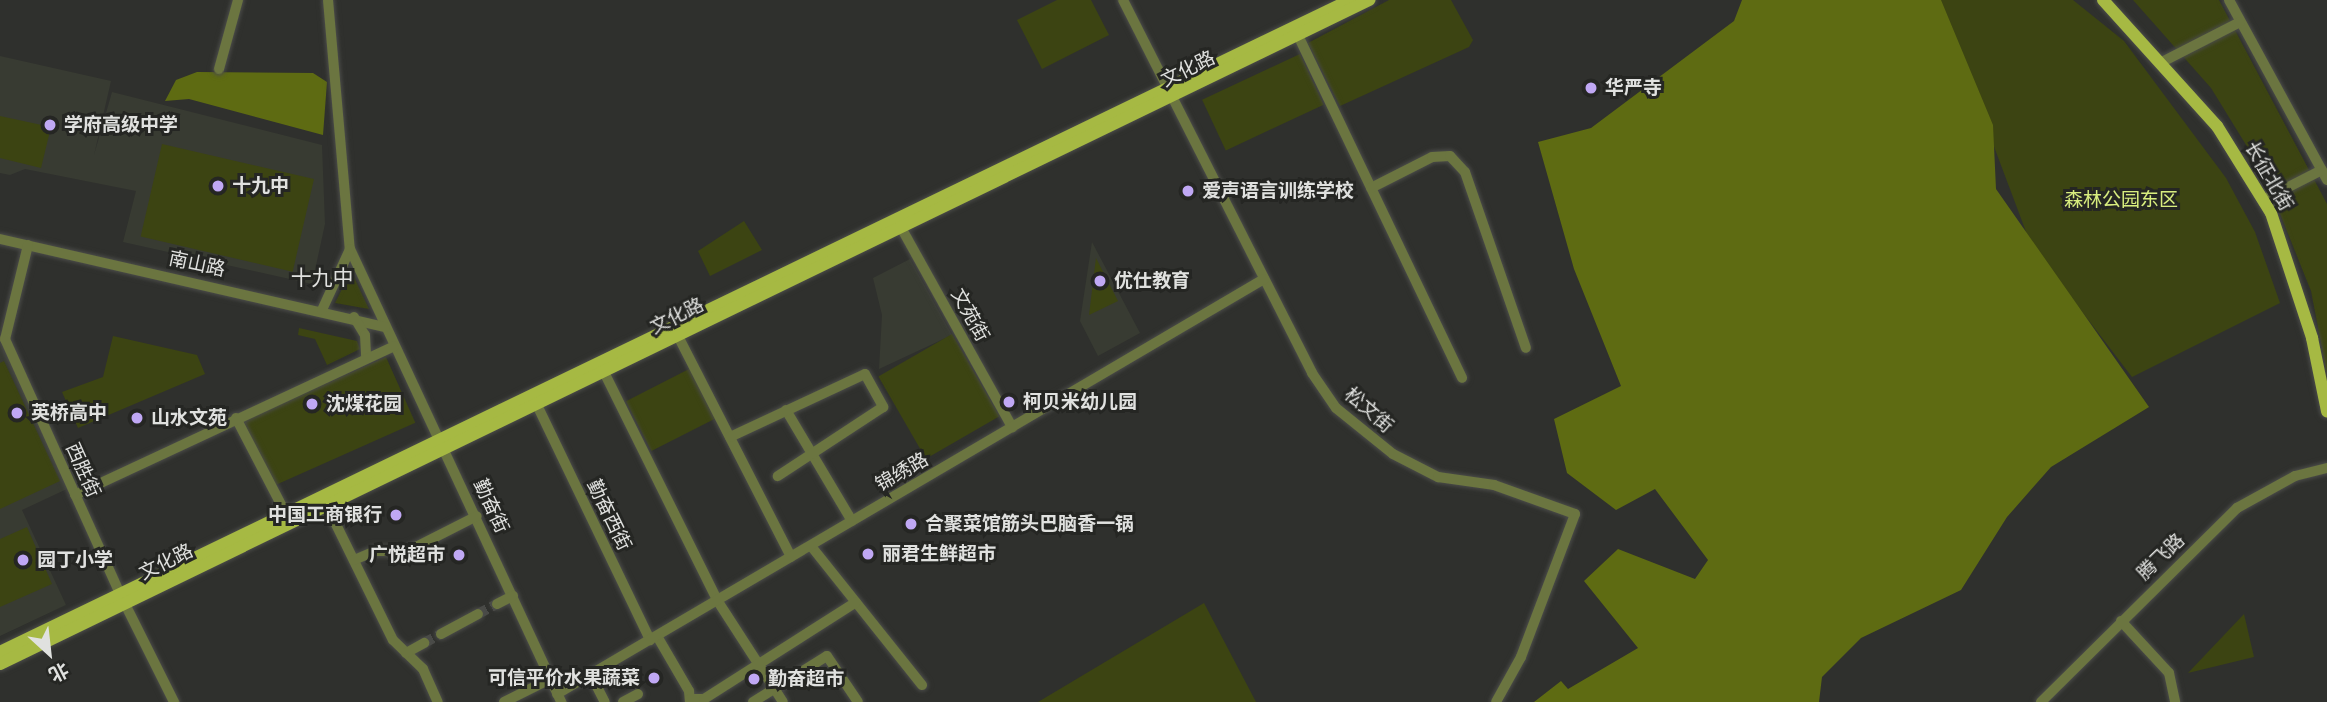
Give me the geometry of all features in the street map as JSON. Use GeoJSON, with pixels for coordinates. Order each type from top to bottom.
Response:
{"type":"FeatureCollection","features":[{"type":"Feature","properties":{"kind":"main road","name":"文化路"},"geometry":{"type":"LineString","coordinates":[[1297,32],[1350,0]]}},
{"type":"Feature","properties":{"kind":"main road","name":"文化路"},"geometry":{"type":"LineString","coordinates":[[0,664],[286,514],[442,444],[1297,32],[1369,0]]}},
{"type":"Feature","properties":{"kind":"main road","name":"长征北街"},"geometry":{"type":"LineString","coordinates":[[2103,0],[2217,126],[2263,200],[2312,338],[2327,411]]}},
{"type":"Feature","properties":{"kind":"main road","name":"文化路"},"geometry":{"type":"LineString","coordinates":[[0,652],[327,506],[442,444],[537,405],[899,224]]}},
{"type":"Feature","properties":{"kind":"street"},"geometry":{"type":"LineString","coordinates":[[219,69],[238,0]]}},
{"type":"Feature","properties":{"kind":"street"},"geometry":{"type":"LineString","coordinates":[[322,310],[350,249],[328,0]]}},
{"type":"Feature","properties":{"kind":"street","name":"松文街"},"geometry":{"type":"LineString","coordinates":[[1124,0],[1169,94],[1312,373],[1336,408],[1394,454],[1438,477],[1494,485],[1575,514],[1521,657],[1496,702]]}},
{"type":"Feature","properties":{"kind":"street"},"geometry":{"type":"LineString","coordinates":[[2229,0],[2324,175],[2263,200]]}},
{"type":"Feature","properties":{"kind":"street"},"geometry":{"type":"LineString","coordinates":[[2160,63],[2240,22]]}},
{"type":"Feature","properties":{"kind":"street"},"geometry":{"type":"LineString","coordinates":[[1297,32],[1462,378]]}},
{"type":"Feature","properties":{"kind":"street"},"geometry":{"type":"LineString","coordinates":[[1371,188],[1432,157],[1450,156],[1465,172],[1526,348]]}},
{"type":"Feature","properties":{"kind":"street","name":"文苑街"},"geometry":{"type":"LineString","coordinates":[[899,224],[1012,428]]}},
{"type":"Feature","properties":{"kind":"street","name":"南山路"},"geometry":{"type":"LineString","coordinates":[[0,239],[355,317],[385,327]]}},
{"type":"Feature","properties":{"kind":"street","name":"西胜街"},"geometry":{"type":"LineString","coordinates":[[28,245],[5,339],[122,599],[174,702]]}},
{"type":"Feature","properties":{"kind":"street","name":"勤奋街"},"geometry":{"type":"LineString","coordinates":[[350,249],[477,516],[559,698]]}},
{"type":"Feature","properties":{"kind":"street","name":"锦绣路"},"geometry":{"type":"LineString","coordinates":[[559,698],[591,675],[1264,278]]}},
{"type":"Feature","properties":{"kind":"street"},"geometry":{"type":"LineString","coordinates":[[355,317],[365,335],[366,356]]}},
{"type":"Feature","properties":{"kind":"street"},"geometry":{"type":"LineString","coordinates":[[678,336],[791,557]]}},
{"type":"Feature","properties":{"kind":"street"},"geometry":{"type":"LineString","coordinates":[[75,495],[366,356],[394,346]]}},
{"type":"Feature","properties":{"kind":"street"},"geometry":{"type":"LineString","coordinates":[[604,372],[717,600],[783,702]]}},
{"type":"Feature","properties":{"kind":"street"},"geometry":{"type":"LineString","coordinates":[[730,437],[865,374],[883,407],[778,476]]}},
{"type":"Feature","properties":{"kind":"street","name":"勤奋西街"},"geometry":{"type":"LineString","coordinates":[[537,405],[654,638],[690,700]]}},
{"type":"Feature","properties":{"kind":"street"},"geometry":{"type":"LineString","coordinates":[[786,410],[852,521]]}},
{"type":"Feature","properties":{"kind":"street"},"geometry":{"type":"LineString","coordinates":[[236,418],[286,514]]}},
{"type":"Feature","properties":{"kind":"street","name":"腾飞路"},"geometry":{"type":"LineString","coordinates":[[2041,702],[2237,508],[2295,476],[2327,468]]}},
{"type":"Feature","properties":{"kind":"street"},"geometry":{"type":"LineString","coordinates":[[327,506],[393,640],[423,669],[438,702]]}},
{"type":"Feature","properties":{"kind":"street"},"geometry":{"type":"LineString","coordinates":[[354,560],[375,551],[408,551],[477,516]]}},
{"type":"Feature","properties":{"kind":"street"},"geometry":{"type":"LineString","coordinates":[[811,546],[922,685]]}},
{"type":"Feature","properties":{"kind":"street"},"geometry":{"type":"LineString","coordinates":[[497,604],[513,596]]}},
{"type":"Feature","properties":{"kind":"street"},"geometry":{"type":"LineString","coordinates":[[690,700],[704,699],[856,602]]}},
{"type":"Feature","properties":{"kind":"street"},"geometry":{"type":"LineString","coordinates":[[441,634],[478,614]]}},
{"type":"Feature","properties":{"kind":"street"},"geometry":{"type":"LineString","coordinates":[[2121,621],[2169,673],[2175,702]]}},
{"type":"Feature","properties":{"kind":"street"},"geometry":{"type":"LineString","coordinates":[[406,653],[424,642]]}},
{"type":"Feature","properties":{"kind":"street"},"geometry":{"type":"LineString","coordinates":[[753,702],[827,656],[858,702]]}},
{"type":"Feature","properties":{"kind":"street"},"geometry":{"type":"LineString","coordinates":[[591,675],[605,702]]}},
{"type":"Feature","properties":{"kind":"street"},"geometry":{"type":"LineString","coordinates":[[504,702],[550,679]]}},
{"type":"Feature","properties":{"kind":"street"},"geometry":{"type":"LineString","coordinates":[[623,702],[638,694]]}},
{"type":"Feature","properties":{"kind":"shaded area","name":"十九中"},"geometry":{"type":"Polygon","coordinates":[[[0,56],[111,81],[94,155],[112,92],[322,145],[325,224],[312,284],[123,242],[136,191],[25,169],[10,175],[0,173],[0,56]]]}},
{"type":"Feature","properties":{"kind":"shaded area","name":"优仕教育"},"geometry":{"type":"Polygon","coordinates":[[[1092,242],[1140,333],[1098,356],[1080,321],[1092,242]]]}},
{"type":"Feature","properties":{"kind":"shaded area"},"geometry":{"type":"Polygon","coordinates":[[[910,259],[952,335],[879,369],[882,315],[873,278],[910,259]]]}},
{"type":"Feature","properties":{"kind":"shaded area"},"geometry":{"type":"Polygon","coordinates":[[[0,338],[69,488],[22,510],[66,605],[0,636],[0,338]]]}},
{"type":"Feature","properties":{"kind":"green space"},"geometry":{"type":"Polygon","coordinates":[[[1057,0],[1091,0],[1109,35],[1042,69],[1017,20],[1057,0]]]}},
{"type":"Feature","properties":{"kind":"green space"},"geometry":{"type":"Polygon","coordinates":[[[1389,0],[1451,0],[1473,40],[1469,47],[1340,106],[1308,43],[1389,0]]]}},
{"type":"Feature","properties":{"kind":"green space"},"geometry":{"type":"Polygon","coordinates":[[[1742,0],[1941,0],[1993,125],[1996,189],[2149,407],[2051,467],[2007,517],[1961,590],[1861,638],[1822,677],[1819,702],[1534,702],[1561,681],[1568,689],[1638,648],[1584,581],[1618,549],[1695,579],[1708,560],[1655,489],[1616,510],[1567,473],[1554,419],[1621,386],[1574,269],[1538,142],[1591,128],[1734,21],[1742,0]]]}},
{"type":"Feature","properties":{"kind":"green space","name":"森林公园东区"},"geometry":{"type":"Polygon","coordinates":[[[1939,0],[2073,0],[2124,41],[2226,178],[2255,232],[2280,303],[2132,377],[2031,245],[1939,0]]]}},
{"type":"Feature","properties":{"kind":"green space"},"geometry":{"type":"Polygon","coordinates":[[[2133,0],[2219,0],[2327,204],[2327,374],[2311,291],[2264,174],[2211,88],[2133,0]]]}},
{"type":"Feature","properties":{"kind":"green space"},"geometry":{"type":"Polygon","coordinates":[[[1300,54],[1324,105],[1226,150],[1202,100],[1300,54]]]}},
{"type":"Feature","properties":{"kind":"green space"},"geometry":{"type":"Polygon","coordinates":[[[197,72],[313,73],[327,82],[323,135],[189,99],[165,101],[176,80],[197,72]]]}},
{"type":"Feature","properties":{"kind":"green space"},"geometry":{"type":"Polygon","coordinates":[[[0,116],[51,127],[41,168],[0,158],[0,116]]]}},
{"type":"Feature","properties":{"kind":"green space"},"geometry":{"type":"Polygon","coordinates":[[[162,144],[314,179],[293,272],[141,237],[162,144]]]}},
{"type":"Feature","properties":{"kind":"green space"},"geometry":{"type":"Polygon","coordinates":[[[744,221],[762,250],[710,276],[698,251],[744,221]]]}},
{"type":"Feature","properties":{"kind":"green space"},"geometry":{"type":"Polygon","coordinates":[[[1096,258],[1118,301],[1089,315],[1096,258]]]}},
{"type":"Feature","properties":{"kind":"green space"},"geometry":{"type":"Polygon","coordinates":[[[351,271],[369,309],[335,303],[351,271]]]}},
{"type":"Feature","properties":{"kind":"green space"},"geometry":{"type":"Polygon","coordinates":[[[299,328],[357,341],[360,349],[327,365],[315,339],[298,335],[299,328]]]}},
{"type":"Feature","properties":{"kind":"green space"},"geometry":{"type":"Polygon","coordinates":[[[952,334],[1000,416],[926,459],[878,376],[952,334]]]}},
{"type":"Feature","properties":{"kind":"green space"},"geometry":{"type":"Polygon","coordinates":[[[113,336],[197,355],[205,374],[78,428],[62,392],[103,377],[113,336]]]}},
{"type":"Feature","properties":{"kind":"green space"},"geometry":{"type":"Polygon","coordinates":[[[386,357],[415,423],[273,486],[243,420],[386,357]]]}},
{"type":"Feature","properties":{"kind":"green space","name":"英桥高中"},"geometry":{"type":"Polygon","coordinates":[[[4,361],[60,481],[0,509],[0,363],[4,361]]]}},
{"type":"Feature","properties":{"kind":"green space"},"geometry":{"type":"Polygon","coordinates":[[[691,368],[716,418],[651,451],[626,401],[691,368]]]}},
{"type":"Feature","properties":{"kind":"green space"},"geometry":{"type":"Polygon","coordinates":[[[27,527],[52,584],[0,607],[0,539],[27,527]]]}},
{"type":"Feature","properties":{"kind":"green space"},"geometry":{"type":"Polygon","coordinates":[[[1204,603],[1256,702],[1038,702],[1204,603]]]}},
{"type":"Feature","properties":{"kind":"green space"},"geometry":{"type":"Polygon","coordinates":[[[2244,614],[2254,657],[2188,673],[2244,614]]]}},
{"type":"Feature","properties":{"kind":"tunnel"},"geometry":{"type":"LineString","coordinates":[[478,614],[497,604]]}},
{"type":"Feature","properties":{"kind":"tunnel"},"geometry":{"type":"LineString","coordinates":[[424,643],[441,634]]}},
{"type":"Feature","properties":{"kind":"place","name":"华严寺"},"geometry":{"type":"Point","coordinates":[1591,88]}},
{"type":"Feature","properties":{"kind":"place","name":"学府高级中学"},"geometry":{"type":"Point","coordinates":[50,125]}},
{"type":"Feature","properties":{"kind":"place","name":"十九中"},"geometry":{"type":"Point","coordinates":[218,186]}},
{"type":"Feature","properties":{"kind":"place","name":"爱声语言训练学校"},"geometry":{"type":"Point","coordinates":[1188,191]}},
{"type":"Feature","properties":{"kind":"place","name":"优仕教育"},"geometry":{"type":"Point","coordinates":[1100,281]}},
{"type":"Feature","properties":{"kind":"place","name":"柯贝米幼儿园"},"geometry":{"type":"Point","coordinates":[1009,402]}},
{"type":"Feature","properties":{"kind":"place","name":"沈煤花园"},"geometry":{"type":"Point","coordinates":[312,404]}},
{"type":"Feature","properties":{"kind":"place","name":"英桥高中"},"geometry":{"type":"Point","coordinates":[17,413]}},
{"type":"Feature","properties":{"kind":"place","name":"山水文苑"},"geometry":{"type":"Point","coordinates":[137,418]}},
{"type":"Feature","properties":{"kind":"place","name":"中国工商银行"},"geometry":{"type":"Point","coordinates":[396,515]}},
{"type":"Feature","properties":{"kind":"place","name":"合聚菜馆筋头巴脑香一锅"},"geometry":{"type":"Point","coordinates":[911,524]}},
{"type":"Feature","properties":{"kind":"place","name":"丽君生鲜超市"},"geometry":{"type":"Point","coordinates":[868,554]}},
{"type":"Feature","properties":{"kind":"place","name":"广悦超市"},"geometry":{"type":"Point","coordinates":[459,555]}},
{"type":"Feature","properties":{"kind":"place","name":"园丁小学"},"geometry":{"type":"Point","coordinates":[23,560]}},
{"type":"Feature","properties":{"kind":"place","name":"可信平价水果蔬菜"},"geometry":{"type":"Point","coordinates":[654,678]}},
{"type":"Feature","properties":{"kind":"place","name":"勤奋超市"},"geometry":{"type":"Point","coordinates":[754,679]}},
{"type":"Feature","properties":{"kind":"district","name":"十九中"},"geometry":{"type":"Point","coordinates":[322,278]}}]}
